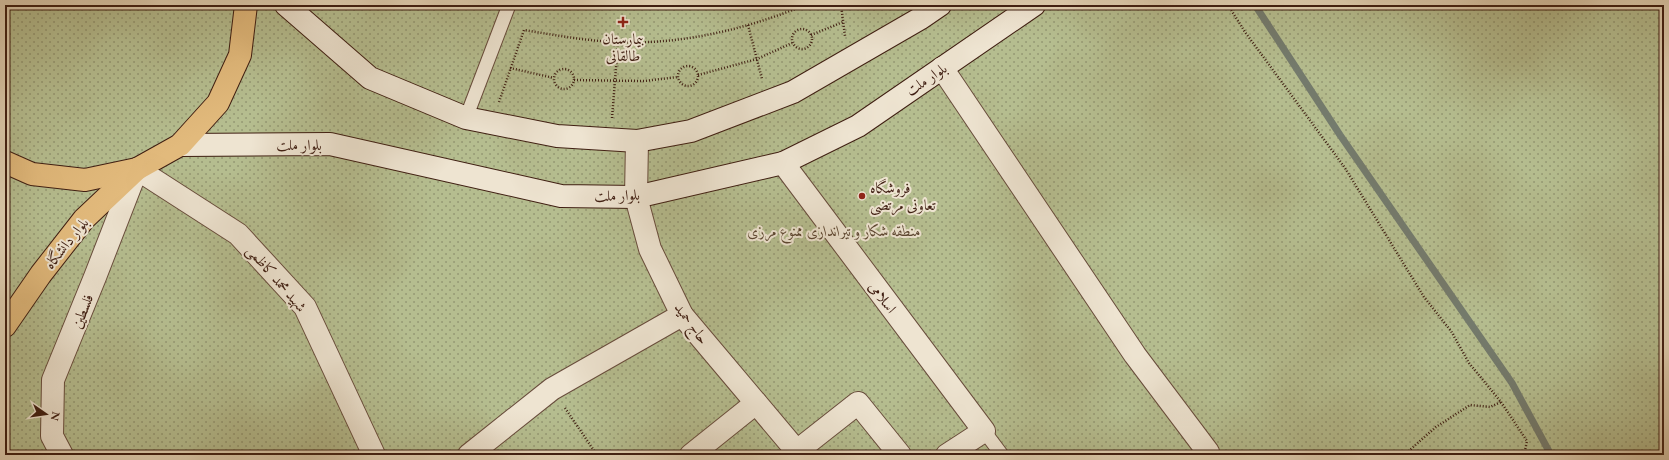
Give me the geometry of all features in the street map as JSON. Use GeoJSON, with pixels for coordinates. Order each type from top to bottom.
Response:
{"type":"FeatureCollection","features":[{"type":"Feature","properties":{"kind":"main road"},"geometry":{"type":"LineString","coordinates":[[5,162],[32,174],[85,180],[137,169],[180,146],[218,103],[240,54],[246,5]]}},
{"type":"Feature","properties":{"kind":"main road","name":"بلوار دانشگاه"},"geometry":{"type":"LineString","coordinates":[[5,326],[41,274],[84,219],[137,169]]}},
{"type":"Feature","properties":{"kind":"street"},"geometry":{"type":"LineString","coordinates":[[286,5],[370,78],[466,118],[557,136],[637,141],[691,131],[793,92],[921,18],[940,5]]}},
{"type":"Feature","properties":{"kind":"street","name":"بلوار ملت"},"geometry":{"type":"LineString","coordinates":[[180,146],[330,144],[561,196],[636,197],[783,164],[858,126],[1034,5]]}},
{"type":"Feature","properties":{"kind":"street"},"geometry":{"type":"LineString","coordinates":[[942,68],[1135,355],[1208,452]]}},
{"type":"Feature","properties":{"kind":"street","name":"حاج حمید"},"geometry":{"type":"LineString","coordinates":[[637,141],[636,197],[650,249],[682,315],[799,453]]}},
{"type":"Feature","properties":{"kind":"street","name":"اسلامی"},"geometry":{"type":"LineString","coordinates":[[783,164],[984,431]]}},
{"type":"Feature","properties":{"kind":"street","name":"فلسطین"},"geometry":{"type":"LineString","coordinates":[[62,455],[52,436],[53,380],[96,277],[137,169]]}},
{"type":"Feature","properties":{"kind":"street","name":"شهید محمد کاظمی"},"geometry":{"type":"LineString","coordinates":[[137,169],[238,234],[305,308],[374,455]]}},
{"type":"Feature","properties":{"kind":"street"},"geometry":{"type":"LineString","coordinates":[[469,455],[552,389],[682,315]]}},
{"type":"Feature","properties":{"kind":"street"},"geometry":{"type":"LineString","coordinates":[[691,455],[756,403]]}},
{"type":"Feature","properties":{"kind":"street"},"geometry":{"type":"LineString","coordinates":[[799,453],[858,403],[900,455]]}},
{"type":"Feature","properties":{"kind":"street"},"geometry":{"type":"LineString","coordinates":[[947,455],[984,431]]}},
{"type":"Feature","properties":{"kind":"lane"},"geometry":{"type":"LineString","coordinates":[[466,118],[509,5]]}},
{"type":"Feature","properties":{"kind":"lane"},"geometry":{"type":"LineString","coordinates":[[984,431],[1002,455]]}},
{"type":"Feature","properties":{"kind":"path"},"geometry":{"type":"LineString","coordinates":[[505,105],[498,104],[524,30],[574,39],[618,42],[666,40],[704,35],[748,25],[805,5]]}},
{"type":"Feature","properties":{"kind":"path"},"geometry":{"type":"LineString","coordinates":[[841,5],[845,42]]}},
{"type":"Feature","properties":{"kind":"path"},"geometry":{"type":"LineString","coordinates":[[1228,5],[1250,38],[1345,168],[1424,297],[1451,331],[1468,363],[1501,402],[1527,441],[1524,455]]}},
{"type":"Feature","properties":{"kind":"path"},"geometry":{"type":"LineString","coordinates":[[811,35],[843,22]]}},
{"type":"Feature","properties":{"kind":"path"},"geometry":{"type":"LineString","coordinates":[[748,25],[756,59],[769,102]]}},
{"type":"Feature","properties":{"kind":"path"},"geometry":{"type":"LineString","coordinates":[[803,29],[808,31],[811,35],[812,40],[810,45],[805,48],[800,49],[792,43],[794,33],[798,30],[803,29]]}},
{"type":"Feature","properties":{"kind":"path"},"geometry":{"type":"LineString","coordinates":[[612,121],[618,42]]}},
{"type":"Feature","properties":{"kind":"path"},"geometry":{"type":"LineString","coordinates":[[698,75],[756,59],[792,43]]}},
{"type":"Feature","properties":{"kind":"path"},"geometry":{"type":"LineString","coordinates":[[687,66],[696,70],[698,75],[694,84],[689,86],[680,82],[678,77],[682,68],[687,66]]}},
{"type":"Feature","properties":{"kind":"path"},"geometry":{"type":"LineString","coordinates":[[510,68],[554,78]]}},
{"type":"Feature","properties":{"kind":"path"},"geometry":{"type":"LineString","coordinates":[[565,69],[570,71],[574,80],[572,85],[563,89],[558,87],[554,78],[556,73],[565,69]]}},
{"type":"Feature","properties":{"kind":"path"},"geometry":{"type":"LineString","coordinates":[[574,80],[644,81],[678,77]]}},
{"type":"Feature","properties":{"kind":"path"},"geometry":{"type":"LineString","coordinates":[[552,389],[596,455]]}},
{"type":"Feature","properties":{"kind":"path"},"geometry":{"type":"LineString","coordinates":[[1404,455],[1436,428],[1470,405],[1490,407],[1501,402]]}},
{"type":"Feature","properties":{"kind":"green space","name":"منطقه شکار و تیراندازی ممنوع مرزی"},"geometry":{"type":"Polygon","coordinates":[[[5,5],[1664,5],[1664,455],[5,455],[5,5]]]}},
{"type":"Feature","properties":{"kind":"waterway"},"geometry":{"type":"LineString","coordinates":[[1255,5],[1340,135],[1512,383],[1551,455]]}},
{"type":"Feature","properties":{"kind":"place","name":"بیمارستان طالقانی"},"geometry":{"type":"Point","coordinates":[623,22]}},
{"type":"Feature","properties":{"kind":"place","name":"فروشگاه تعاونی مرتضی"},"geometry":{"type":"Point","coordinates":[862,196]}}]}
